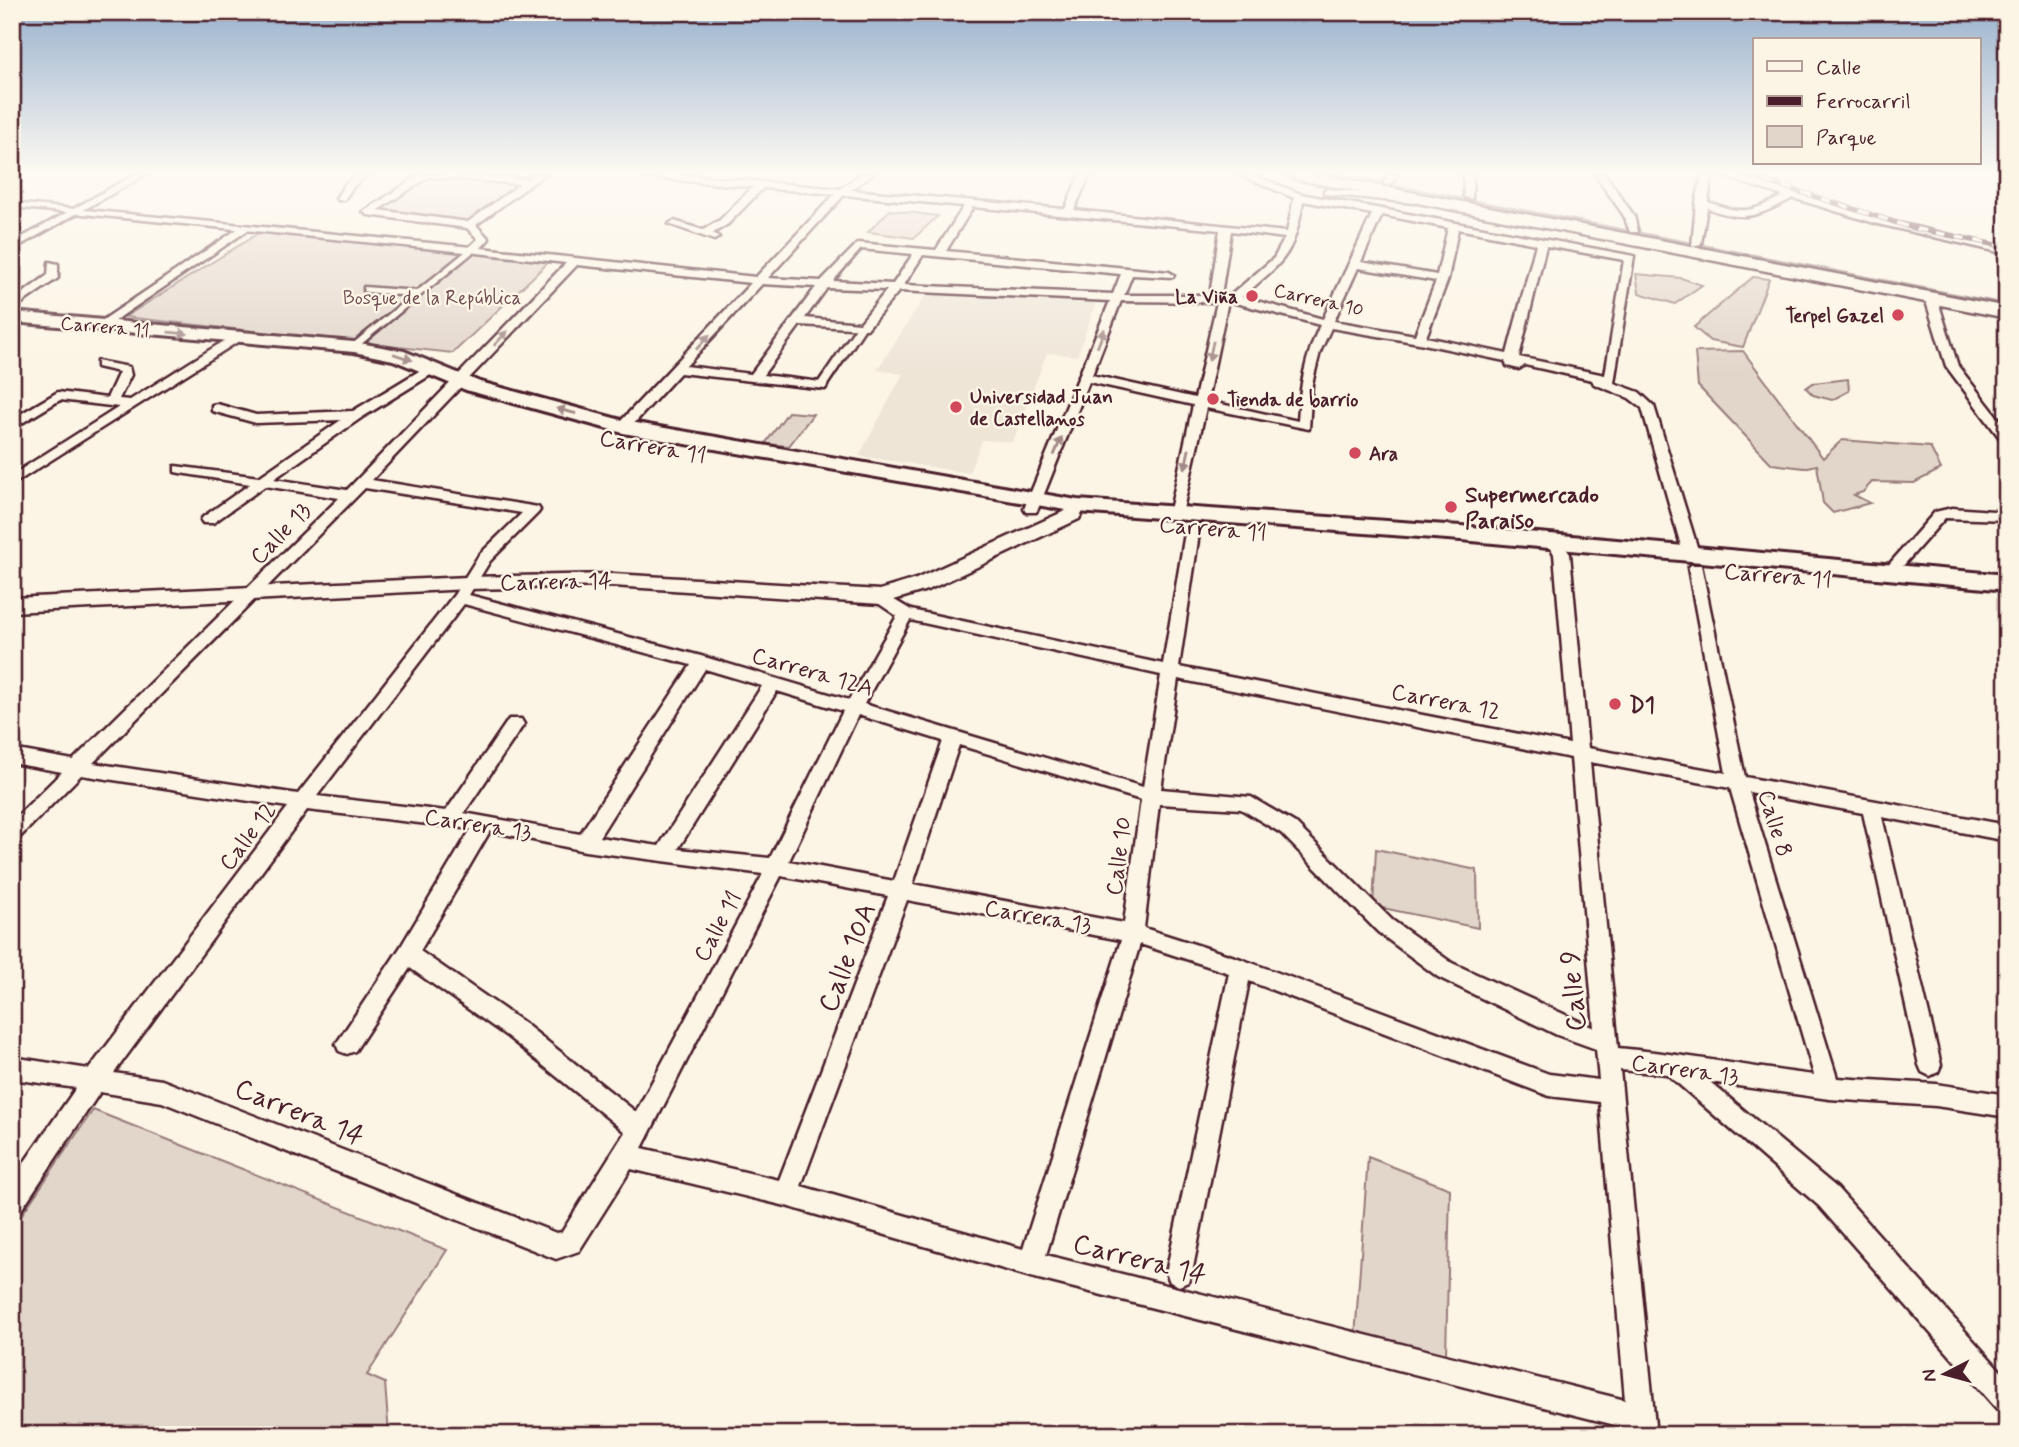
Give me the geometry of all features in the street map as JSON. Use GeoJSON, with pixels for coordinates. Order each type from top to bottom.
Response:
{"type":"FeatureCollection","features":[{"type":"Feature","properties":{"kind":"main road"},"geometry":{"type":"LineString","coordinates":[[1645,242],[2007,313]]}},
{"type":"Feature","properties":{"kind":"main road"},"geometry":{"type":"LineString","coordinates":[[1685,242],[2007,303]]}},
{"type":"Feature","properties":{"kind":"main road","name":"Carrera 11"},"geometry":{"type":"LineString","coordinates":[[15,316],[100,326],[354,347],[398,355],[447,380],[558,427],[611,440],[1075,510],[1184,521],[1694,560],[1890,572],[2007,583]]}},
{"type":"Feature","properties":{"kind":"main road","name":"Carrera 11"},"geometry":{"type":"LineString","coordinates":[[447,380],[623,427],[1034,504]]}},
{"type":"Feature","properties":{"kind":"main road","name":"Carrera 11"},"geometry":{"type":"LineString","coordinates":[[1694,560],[2007,594]]}},
{"type":"Feature","properties":{"kind":"street"},"geometry":{"type":"LineString","coordinates":[[100,326],[226,242]]}},
{"type":"Feature","properties":{"kind":"street","name":"Carrera 10"},"geometry":{"type":"LineString","coordinates":[[385,242],[759,281],[1116,298],[1224,299],[1328,324],[1419,339],[1610,380],[1630,258],[1542,242]]}},
{"type":"Feature","properties":{"kind":"street"},"geometry":{"type":"LineString","coordinates":[[354,347],[481,242]]}},
{"type":"Feature","properties":{"kind":"street"},"geometry":{"type":"LineString","coordinates":[[623,427],[796,242]]}},
{"type":"Feature","properties":{"kind":"street"},"geometry":{"type":"LineString","coordinates":[[939,253],[946,242]]}},
{"type":"Feature","properties":{"kind":"street"},"geometry":{"type":"LineString","coordinates":[[1184,521],[1199,403],[1224,299],[1226,242]]}},
{"type":"Feature","properties":{"kind":"street"},"geometry":{"type":"LineString","coordinates":[[1224,299],[1278,260],[1289,242]]}},
{"type":"Feature","properties":{"kind":"street"},"geometry":{"type":"LineString","coordinates":[[1087,378],[1304,426],[1306,384],[1314,352],[1365,242]]}},
{"type":"Feature","properties":{"kind":"street"},"geometry":{"type":"LineString","coordinates":[[1419,339],[1442,279],[1450,242]]}},
{"type":"Feature","properties":{"kind":"street"},"geometry":{"type":"LineString","coordinates":[[1512,360],[1542,242]]}},
{"type":"Feature","properties":{"kind":"street"},"geometry":{"type":"LineString","coordinates":[[1966,242],[2007,251]]}},
{"type":"Feature","properties":{"kind":"street"},"geometry":{"type":"LineString","coordinates":[[754,379],[824,284],[858,246],[1169,275]]}},
{"type":"Feature","properties":{"kind":"street"},"geometry":{"type":"LineString","coordinates":[[678,369],[821,386],[860,328],[897,286],[921,250]]}},
{"type":"Feature","properties":{"kind":"street","name":"Calle 13"},"geometry":{"type":"LineString","coordinates":[[12,833],[362,484],[447,380],[575,260]]}},
{"type":"Feature","properties":{"kind":"street"},"geometry":{"type":"LineString","coordinates":[[15,316],[54,276],[53,264]]}},
{"type":"Feature","properties":{"kind":"street"},"geometry":{"type":"LineString","coordinates":[[1355,264],[1442,279]]}},
{"type":"Feature","properties":{"kind":"street"},"geometry":{"type":"LineString","coordinates":[[1034,504],[1128,271]]}},
{"type":"Feature","properties":{"kind":"street"},"geometry":{"type":"LineString","coordinates":[[366,289],[419,294]]}},
{"type":"Feature","properties":{"kind":"street"},"geometry":{"type":"LineString","coordinates":[[1931,298],[1952,366],[2007,438]]}},
{"type":"Feature","properties":{"kind":"street"},"geometry":{"type":"LineString","coordinates":[[797,321],[860,328]]}},
{"type":"Feature","properties":{"kind":"street"},"geometry":{"type":"LineString","coordinates":[[12,481],[234,338]]}},
{"type":"Feature","properties":{"kind":"street","name":"Calle 8"},"geometry":{"type":"LineString","coordinates":[[1512,360],[1511,363],[1600,382],[1634,395],[1648,406],[1694,560],[1737,781],[1829,1088]]}},
{"type":"Feature","properties":{"kind":"street"},"geometry":{"type":"LineString","coordinates":[[102,364],[125,370],[111,401]]}},
{"type":"Feature","properties":{"kind":"street"},"geometry":{"type":"LineString","coordinates":[[208,520],[356,415],[447,380]]}},
{"type":"Feature","properties":{"kind":"street"},"geometry":{"type":"LineString","coordinates":[[12,425],[58,396],[131,404]]}},
{"type":"Feature","properties":{"kind":"street"},"geometry":{"type":"LineString","coordinates":[[217,408],[256,419],[356,415]]}},
{"type":"Feature","properties":{"kind":"street"},"geometry":{"type":"LineString","coordinates":[[180,469],[349,495]]}},
{"type":"Feature","properties":{"kind":"street","name":"Calle 12"},"geometry":{"type":"LineString","coordinates":[[12,1201],[94,1081],[464,590],[484,558],[533,510],[362,484]]}},
{"type":"Feature","properties":{"kind":"street","name":"Carrera 14"},"geometry":{"type":"LineString","coordinates":[[12,605],[251,594],[464,590],[613,580],[881,597],[923,584],[1075,510]]}},
{"type":"Feature","properties":{"kind":"street"},"geometry":{"type":"LineString","coordinates":[[1890,572],[1940,514],[1952,512],[2007,516]]}},
{"type":"Feature","properties":{"kind":"street","name":"Calle 10"},"geometry":{"type":"LineString","coordinates":[[1031,1264],[1133,933],[1169,671],[1184,521]]}},
{"type":"Feature","properties":{"kind":"street","name":"Calle 9"},"geometry":{"type":"LineString","coordinates":[[1559,549],[1641,1426]]}},
{"type":"Feature","properties":{"kind":"street","name":"Carrera 12A"},"geometry":{"type":"LineString","coordinates":[[464,590],[1151,796],[1244,802],[1288,828],[1385,926],[1446,970],[1565,1028],[1606,1043]]}},
{"type":"Feature","properties":{"kind":"street","name":"Carrera 12"},"geometry":{"type":"LineString","coordinates":[[881,597],[906,614],[1169,671],[1580,753],[2007,833]]}},
{"type":"Feature","properties":{"kind":"street","name":"Calle 11"},"geometry":{"type":"LineString","coordinates":[[556,1246],[570,1242],[580,1230],[625,1156],[776,867],[854,706],[906,614]]}},
{"type":"Feature","properties":{"kind":"street"},"geometry":{"type":"LineString","coordinates":[[585,843],[701,662]]}},
{"type":"Feature","properties":{"kind":"street"},"geometry":{"type":"LineString","coordinates":[[664,855],[773,683]]}},
{"type":"Feature","properties":{"kind":"street"},"geometry":{"type":"LineString","coordinates":[[451,818],[515,724]]}},
{"type":"Feature","properties":{"kind":"street","name":"Calle 10A"},"geometry":{"type":"LineString","coordinates":[[786,1194],[900,892],[953,737]]}},
{"type":"Feature","properties":{"kind":"street","name":"Carrera 13"},"geometry":{"type":"LineString","coordinates":[[12,756],[302,802],[485,823],[664,855],[776,867],[1133,933],[1241,968],[1549,1085],[1611,1092],[1608,1058],[1673,1064],[1733,1076],[1829,1088],[1936,1095],[2007,1105]]}},
{"type":"Feature","properties":{"kind":"street"},"geometry":{"type":"LineString","coordinates":[[1871,809],[1930,1065]]}},
{"type":"Feature","properties":{"kind":"street"},"geometry":{"type":"LineString","coordinates":[[347,1044],[407,954],[485,823]]}},
{"type":"Feature","properties":{"kind":"street"},"geometry":{"type":"LineString","coordinates":[[407,954],[516,1030],[639,1129]]}},
{"type":"Feature","properties":{"kind":"street"},"geometry":{"type":"LineString","coordinates":[[1180,1273],[1241,968]]}},
{"type":"Feature","properties":{"kind":"street"},"geometry":{"type":"LineString","coordinates":[[1673,1064],[1828,1197],[2007,1399]]}},
{"type":"Feature","properties":{"kind":"street","name":"Carrera 14"},"geometry":{"type":"LineString","coordinates":[[12,1068],[162,1091],[556,1246]]}},
{"type":"Feature","properties":{"kind":"street","name":"Carrera 14"},"geometry":{"type":"LineString","coordinates":[[625,1156],[786,1194],[1031,1264],[1641,1426]]}},
{"type":"Feature","properties":{"kind":"shaded area","name":"Universidad Juan de Castellanos"},"geometry":{"type":"Polygon","coordinates":[[[927,293],[1098,298],[1077,356],[1047,353],[1013,442],[982,440],[969,473],[859,456],[903,374],[877,370],[927,293]]]}},
{"type":"Feature","properties":{"kind":"green space","name":"Bosque de la República"},"geometry":{"type":"Polygon","coordinates":[[[245,242],[414,242],[556,255],[453,353],[125,317],[245,242]]]}},
{"type":"Feature","properties":{"kind":"green space"},"geometry":{"type":"Polygon","coordinates":[[[1665,242],[1686,242],[2007,304],[2007,308],[1665,242]]]}},
{"type":"Feature","properties":{"kind":"green space"},"geometry":{"type":"Polygon","coordinates":[[[1636,274],[1681,278],[1702,285],[1675,304],[1639,293],[1636,274]]]}},
{"type":"Feature","properties":{"kind":"green space"},"geometry":{"type":"Polygon","coordinates":[[[1753,277],[1769,279],[1743,347],[1710,341],[1694,327],[1753,277]]]}},
{"type":"Feature","properties":{"kind":"green space"},"geometry":{"type":"Polygon","coordinates":[[[1743,351],[1823,458],[1842,440],[1930,447],[1941,469],[1914,483],[1872,482],[1863,492],[1854,495],[1870,503],[1833,513],[1823,503],[1817,465],[1804,468],[1772,464],[1698,386],[1695,352],[1743,351]]]}},
{"type":"Feature","properties":{"kind":"green space"},"geometry":{"type":"Polygon","coordinates":[[[1848,379],[1849,391],[1832,400],[1813,395],[1806,388],[1813,383],[1848,379]]]}},
{"type":"Feature","properties":{"kind":"green space"},"geometry":{"type":"Polygon","coordinates":[[[788,412],[813,414],[789,446],[765,444],[788,412]]]}},
{"type":"Feature","properties":{"kind":"green space"},"geometry":{"type":"Polygon","coordinates":[[[1376,849],[1477,870],[1478,928],[1373,906],[1376,849]]]}},
{"type":"Feature","properties":{"kind":"green space"},"geometry":{"type":"Polygon","coordinates":[[[93,1110],[447,1250],[367,1375],[385,1383],[389,1435],[12,1435],[12,1229],[93,1110]]]}},
{"type":"Feature","properties":{"kind":"green space"},"geometry":{"type":"Polygon","coordinates":[[[1368,1157],[1450,1189],[1446,1355],[1355,1337],[1368,1157]]]}},
{"type":"Feature","properties":{"kind":"railway"},"geometry":{"type":"LineString","coordinates":[[1980,242],[2007,247]]}},
{"type":"Feature","properties":{"kind":"place","name":"La Viña"},"geometry":{"type":"Point","coordinates":[1252,296]}},
{"type":"Feature","properties":{"kind":"place","name":"Terpel Gazel"},"geometry":{"type":"Point","coordinates":[1898,315]}},
{"type":"Feature","properties":{"kind":"place","name":"Tienda de barrio"},"geometry":{"type":"Point","coordinates":[1213,399]}},
{"type":"Feature","properties":{"kind":"place","name":"Universidad Juan de Castellanos"},"geometry":{"type":"Point","coordinates":[956,407]}},
{"type":"Feature","properties":{"kind":"place","name":"Ara"},"geometry":{"type":"Point","coordinates":[1355,453]}},
{"type":"Feature","properties":{"kind":"place","name":"Supermercado Paraiso"},"geometry":{"type":"Point","coordinates":[1451,507]}},
{"type":"Feature","properties":{"kind":"place","name":"D1"},"geometry":{"type":"Point","coordinates":[1615,704]}}]}
